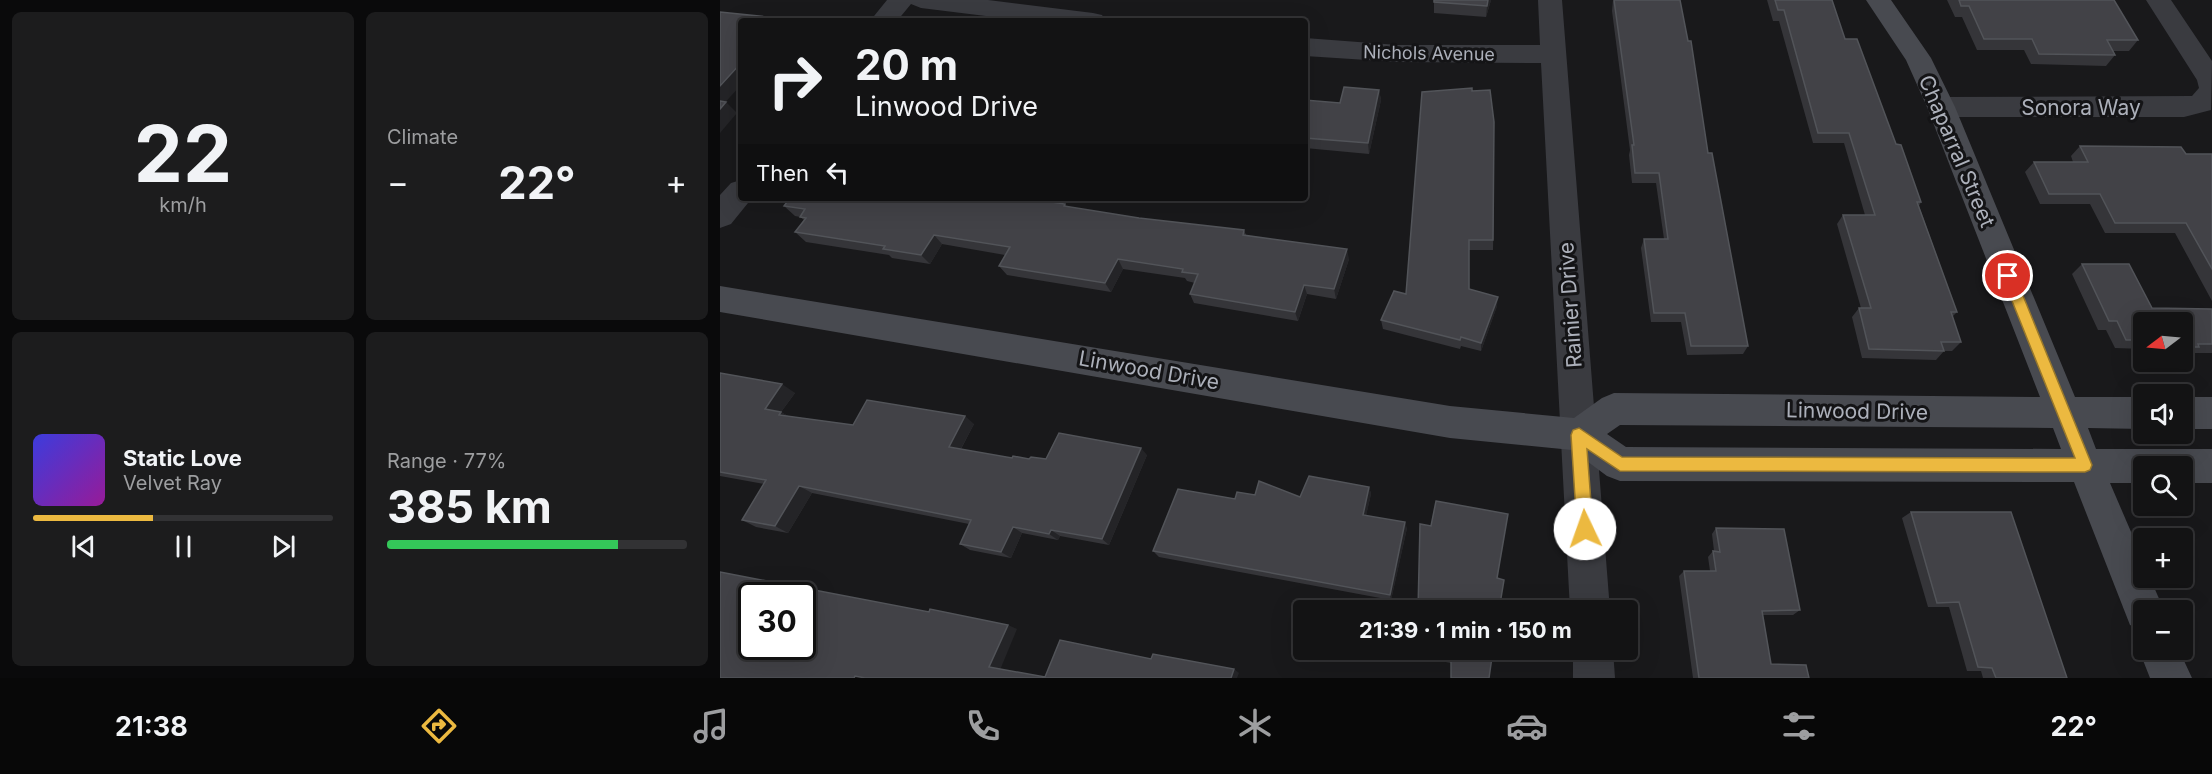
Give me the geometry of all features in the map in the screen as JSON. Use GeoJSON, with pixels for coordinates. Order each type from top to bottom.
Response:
{"type":"FeatureCollection","features":[{"type":"Feature","properties":{"kind":"street"},"geometry":{"type":"LineString","coordinates":[[886,18],[901,0]]}},
{"type":"Feature","properties":{"kind":"street"},"geometry":{"type":"LineString","coordinates":[[921,0],[1068,18]]}},
{"type":"Feature","properties":{"kind":"street","name":"Rainier Drive"},"geometry":{"type":"LineString","coordinates":[[1550,0],[1589,600]]}},
{"type":"Feature","properties":{"kind":"street","name":"Chaparral Street"},"geometry":{"type":"LineString","coordinates":[[1878,0],[1918,58],[1941,107],[2140,600]]}},
{"type":"Feature","properties":{"kind":"street","name":"Sonora Way"},"geometry":{"type":"LineString","coordinates":[[1941,107],[2184,107],[2205,102],[2211,95],[2210,79],[2158,0]]}},
{"type":"Feature","properties":{"kind":"street","name":"Nichols Avenue"},"geometry":{"type":"LineString","coordinates":[[1308,47],[1336,51],[1399,53],[1553,54]]}},
{"type":"Feature","properties":{"kind":"street"},"geometry":{"type":"LineString","coordinates":[[720,216],[738,195]]}},
{"type":"Feature","properties":{"kind":"street","name":"Linwood Drive"},"geometry":{"type":"LineString","coordinates":[[720,299],[1450,422],[1579,435],[1620,464],[2212,466]]}},
{"type":"Feature","properties":{"kind":"street","name":"Linwood Drive"},"geometry":{"type":"LineString","coordinates":[[1579,435],[1614,409],[2133,413]]}},
{"type":"Feature","properties":{"kind":"street"},"geometry":{"type":"LineString","coordinates":[[2193,413],[2212,413]]}},
{"type":"Feature","properties":{"kind":"street"},"geometry":{"type":"LineString","coordinates":[[1593,660],[1594,678]]}},
{"type":"Feature","properties":{"kind":"street"},"geometry":{"type":"LineString","coordinates":[[2163,660],[2171,678]]}},
{"type":"Feature","properties":{"kind":"building"},"geometry":{"type":"Polygon","coordinates":[[[1434,0],[1488,0],[1487,6],[1434,2],[1434,0]]]}},
{"type":"Feature","properties":{"kind":"building"},"geometry":{"type":"Polygon","coordinates":[[[1614,0],[1680,0],[1688,41],[1691,41],[1708,153],[1712,153],[1748,346],[1691,346],[1685,313],[1654,313],[1644,239],[1668,239],[1659,173],[1635,173],[1632,145],[1634,145],[1614,0]]]}},
{"type":"Feature","properties":{"kind":"building"},"geometry":{"type":"Polygon","coordinates":[[[1775,0],[1832,0],[1845,39],[1857,39],[1896,144],[1901,145],[1921,202],[1917,202],[1957,312],[1951,312],[1961,342],[1941,342],[1944,351],[1869,349],[1859,308],[1871,308],[1843,215],[1875,215],[1849,133],[1818,133],[1784,10],[1778,10],[1775,0]]]}},
{"type":"Feature","properties":{"kind":"building"},"geometry":{"type":"Polygon","coordinates":[[[1959,0],[2114,0],[2138,40],[2107,40],[2115,55],[2039,54],[2032,39],[1984,39],[1969,6],[1961,6],[1959,0]]]}},
{"type":"Feature","properties":{"kind":"building"},"geometry":{"type":"Polygon","coordinates":[[[720,12],[777,18],[738,18],[738,66],[720,86],[720,12]]]}},
{"type":"Feature","properties":{"kind":"building"},"geometry":{"type":"Polygon","coordinates":[[[1344,87],[1379,90],[1368,143],[1308,138],[1308,100],[1340,103],[1344,87]]]}},
{"type":"Feature","properties":{"kind":"building"},"geometry":{"type":"Polygon","coordinates":[[[1472,88],[1472,91],[1490,90],[1494,122],[1493,240],[1469,240],[1469,289],[1498,297],[1481,343],[1381,320],[1394,291],[1406,294],[1422,92],[1472,88]]]}},
{"type":"Feature","properties":{"kind":"building"},"geometry":{"type":"Polygon","coordinates":[[[720,101],[726,102],[720,109],[720,101]]]}},
{"type":"Feature","properties":{"kind":"building"},"geometry":{"type":"Polygon","coordinates":[[[2080,146],[2181,147],[2186,154],[2212,154],[2212,269],[2186,223],[2115,223],[2100,194],[2049,194],[2034,162],[2088,162],[2080,146]]]}},
{"type":"Feature","properties":{"kind":"building"},"geometry":{"type":"Polygon","coordinates":[[[788,201],[1044,201],[1139,218],[1244,230],[1243,235],[1347,249],[1334,289],[1304,285],[1295,312],[1190,294],[1198,274],[1182,272],[1183,269],[1118,259],[1105,283],[999,266],[1010,247],[934,235],[921,255],[883,249],[885,246],[795,232],[806,218],[800,217],[805,209],[784,206],[788,201]]]}},
{"type":"Feature","properties":{"kind":"building"},"geometry":{"type":"Polygon","coordinates":[[[2082,264],[2129,264],[2152,308],[2212,309],[2212,344],[2198,344],[2199,347],[2193,347],[2193,312],[2133,312],[2133,340],[2126,340],[2117,321],[2109,321],[2082,264]]]}},
{"type":"Feature","properties":{"kind":"building"},"geometry":{"type":"Polygon","coordinates":[[[720,373],[782,384],[765,409],[781,412],[779,415],[853,425],[867,400],[965,416],[949,447],[1012,458],[1013,456],[1046,459],[1059,433],[1141,448],[1102,539],[1051,530],[1049,534],[1013,527],[1001,552],[960,544],[971,520],[799,486],[775,526],[742,520],[766,480],[720,472],[720,373]]]}},
{"type":"Feature","properties":{"kind":"building"},"geometry":{"type":"Polygon","coordinates":[[[1309,476],[1369,487],[1363,515],[1405,522],[1390,595],[1153,551],[1178,489],[1235,499],[1237,492],[1255,495],[1259,481],[1300,497],[1309,476]]]}},
{"type":"Feature","properties":{"kind":"building"},"geometry":{"type":"Polygon","coordinates":[[[1436,501],[1508,514],[1497,578],[1504,580],[1501,600],[1418,600],[1420,524],[1431,526],[1436,501]]]}},
{"type":"Feature","properties":{"kind":"building"},"geometry":{"type":"Polygon","coordinates":[[[1911,512],[2011,512],[2067,678],[1996,678],[1992,668],[1978,667],[1959,602],[1937,603],[1911,512]]]}},
{"type":"Feature","properties":{"kind":"building"},"geometry":{"type":"Polygon","coordinates":[[[1716,528],[1784,529],[1800,610],[1762,611],[1771,664],[1806,665],[1809,678],[1699,678],[1684,571],[1716,571],[1713,551],[1720,552],[1716,528]]]}},
{"type":"Feature","properties":{"kind":"building"},"geometry":{"type":"Polygon","coordinates":[[[720,572],[772,582],[738,582],[738,660],[816,660],[816,590],[929,612],[930,609],[1008,625],[989,667],[1045,677],[1060,640],[1151,659],[1153,654],[1234,669],[1231,678],[865,678],[855,676],[854,678],[720,678],[720,572]]]}},
{"type":"Feature","properties":{"kind":"building"},"geometry":{"type":"Polygon","coordinates":[[[1451,660],[1492,660],[1489,678],[1451,678],[1451,660]]]}},
{"type":"Feature","properties":{"kind":"route"},"geometry":{"type":"LineString","coordinates":[[1585,529],[1579,435],[1620,464],[2085,465],[2008,276]]}}]}
